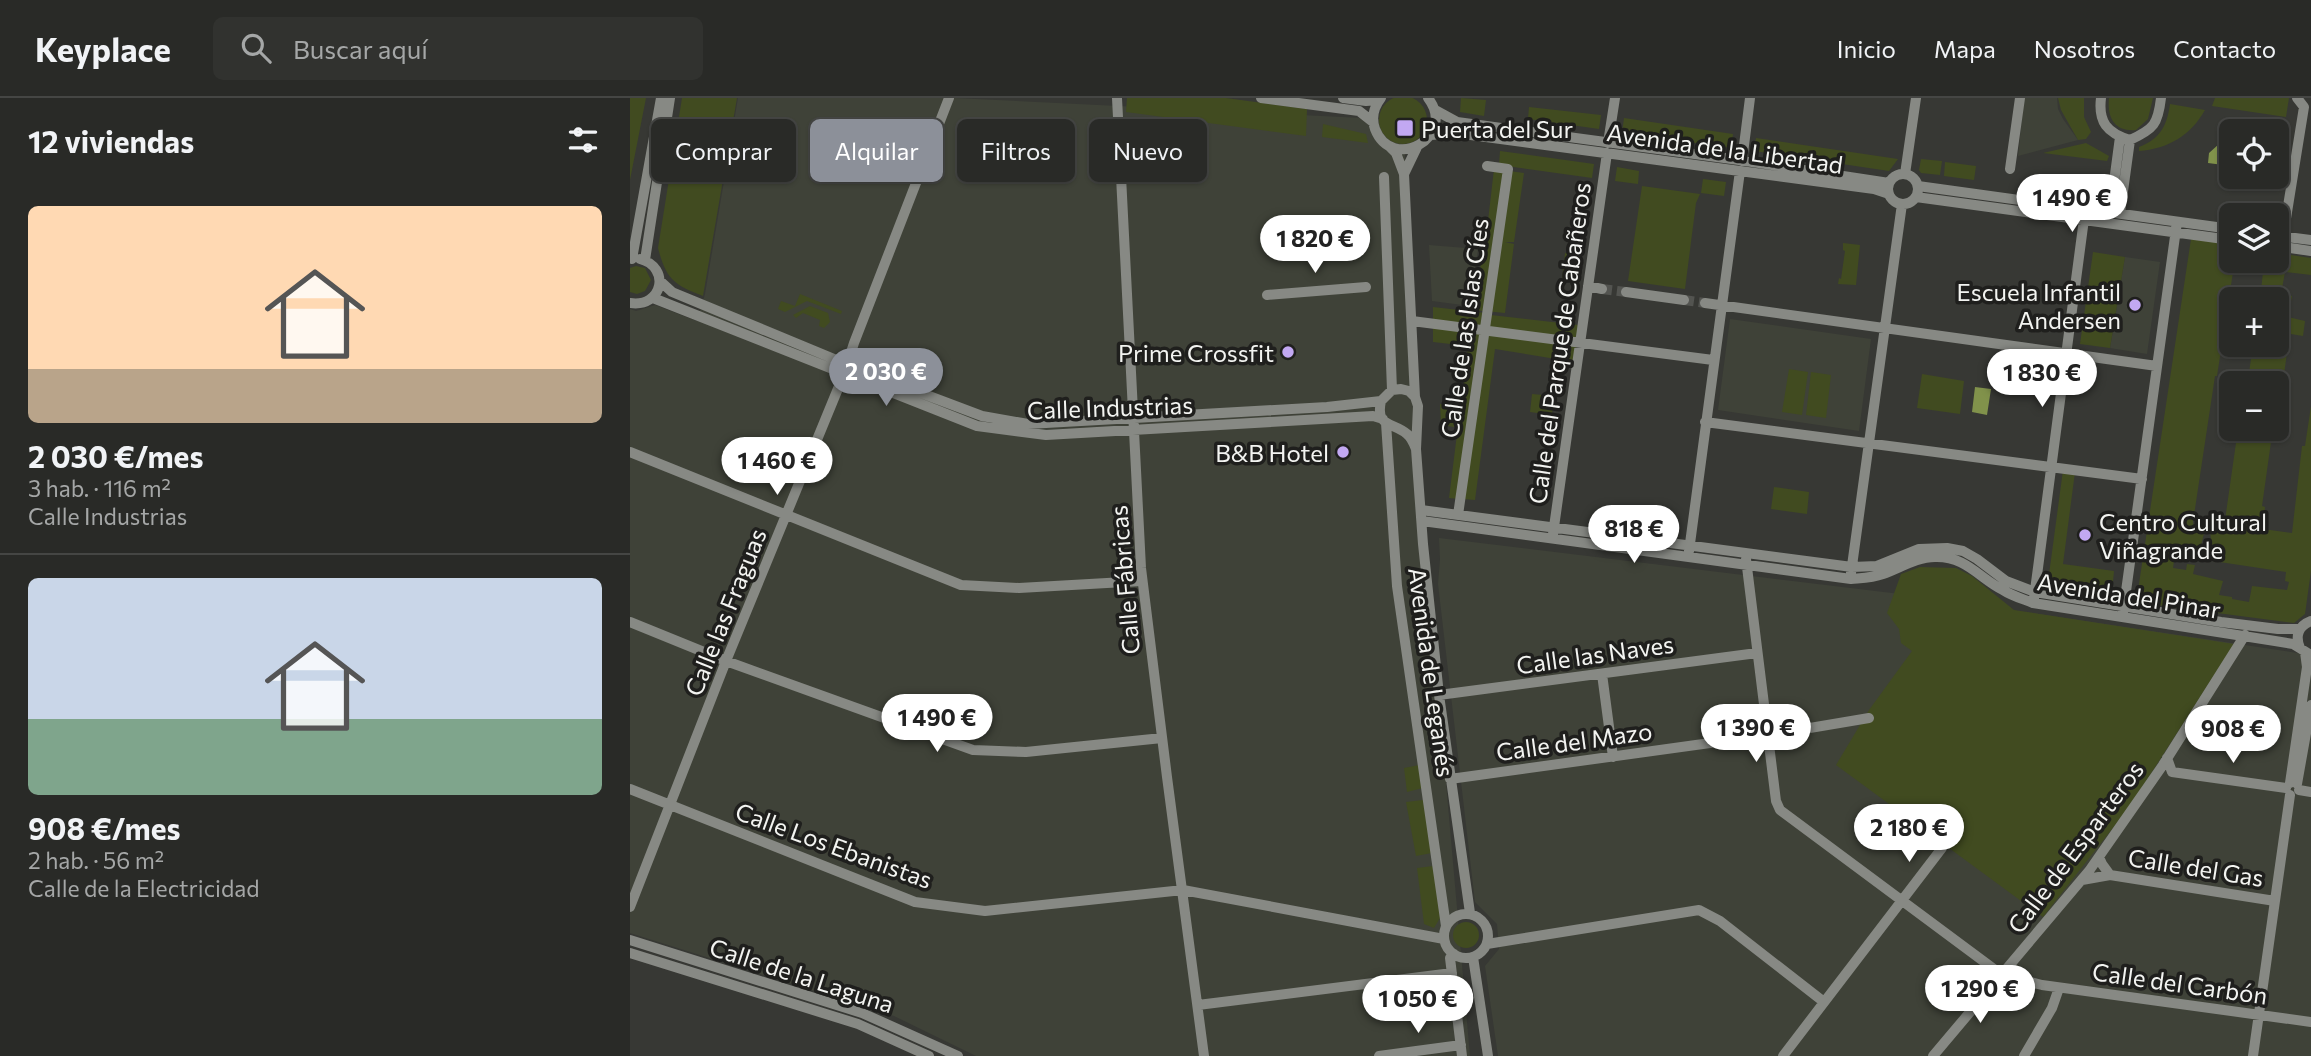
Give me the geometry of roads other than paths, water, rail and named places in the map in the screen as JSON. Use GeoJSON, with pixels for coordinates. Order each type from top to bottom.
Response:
{"type":"FeatureCollection","features":[{"type":"Feature","properties":{"kind":"street"},"geometry":{"type":"LineString","coordinates":[[631,304],[640,304],[653,298],[660,281],[656,269],[645,260],[631,259],[661,98]]}},
{"type":"Feature","properties":{"kind":"street"},"geometry":{"type":"LineString","coordinates":[[645,260],[670,98]]}},
{"type":"Feature","properties":{"kind":"street","name":"Calle las Fraguas"},"geometry":{"type":"LineString","coordinates":[[630,907],[726,661],[846,370],[949,98]]}},
{"type":"Feature","properties":{"kind":"street","name":"Calle Fábricas"},"geometry":{"type":"LineString","coordinates":[[1117,98],[1142,581],[1205,1056]]}},
{"type":"Feature","properties":{"kind":"street"},"geometry":{"type":"LineString","coordinates":[[1261,98],[1359,111],[1373,122]]}},
{"type":"Feature","properties":{"kind":"street"},"geometry":{"type":"LineString","coordinates":[[1343,98],[1367,101],[1380,99]]}},
{"type":"Feature","properties":{"kind":"street"},"geometry":{"type":"LineString","coordinates":[[1404,174],[1418,147],[1431,135],[1435,127],[1435,110],[1428,98]]}},
{"type":"Feature","properties":{"kind":"street","name":"Calle del Parque de Cabañeros"},"geometry":{"type":"LineString","coordinates":[[1553,533],[1615,98]]}},
{"type":"Feature","properties":{"kind":"street"},"geometry":{"type":"LineString","coordinates":[[1689,551],[1750,98]]}},
{"type":"Feature","properties":{"kind":"street"},"geometry":{"type":"LineString","coordinates":[[1905,174],[1916,98]]}},
{"type":"Feature","properties":{"kind":"street"},"geometry":{"type":"LineString","coordinates":[[2010,170],[2020,98]]}},
{"type":"Feature","properties":{"kind":"street"},"geometry":{"type":"LineString","coordinates":[[2101,98],[2099,110],[2103,122],[2111,131],[2125,138],[2153,127],[2159,117],[2161,98]]}},
{"type":"Feature","properties":{"kind":"street"},"geometry":{"type":"LineString","coordinates":[[1380,99],[1373,114],[1373,122],[1381,139],[1396,153],[1404,174],[1413,370],[1415,397],[1419,406],[1418,415],[1405,428],[1388,424]]}},
{"type":"Feature","properties":{"kind":"street"},"geometry":{"type":"LineString","coordinates":[[2285,203],[2301,103]]}},
{"type":"Feature","properties":{"kind":"street","name":"Avenida de la Libertad"},"geometry":{"type":"LineString","coordinates":[[1435,110],[1457,122],[1607,148]]}},
{"type":"Feature","properties":{"kind":"street","name":"Avenida de la Libertad"},"geometry":{"type":"LineString","coordinates":[[1431,135],[1456,132],[1607,148],[1889,188]]}},
{"type":"Feature","properties":{"kind":"street"},"geometry":{"type":"LineString","coordinates":[[2115,212],[2125,138]]}},
{"type":"Feature","properties":{"kind":"street"},"geometry":{"type":"LineString","coordinates":[[1390,146],[1408,149],[1418,147]]}},
{"type":"Feature","properties":{"kind":"street","name":"Calle de las Islas Cíes"},"geometry":{"type":"LineString","coordinates":[[1458,515],[1508,169],[1487,166]]}},
{"type":"Feature","properties":{"kind":"street"},"geometry":{"type":"LineString","coordinates":[[1905,174],[1913,178],[1917,192],[1910,203],[1902,204],[1894,201],[1889,188],[1895,176],[1905,174]]}},
{"type":"Feature","properties":{"kind":"street"},"geometry":{"type":"LineString","coordinates":[[1384,177],[1396,390]]}},
{"type":"Feature","properties":{"kind":"street"},"geometry":{"type":"LineString","coordinates":[[1917,192],[2115,212],[2219,237]]}},
{"type":"Feature","properties":{"kind":"street"},"geometry":{"type":"LineString","coordinates":[[1917,192],[2084,219],[2219,229]]}},
{"type":"Feature","properties":{"kind":"street"},"geometry":{"type":"LineString","coordinates":[[1851,573],[1902,204]]}},
{"type":"Feature","properties":{"kind":"street"},"geometry":{"type":"LineString","coordinates":[[2034,598],[2084,219]]}},
{"type":"Feature","properties":{"kind":"street"},"geometry":{"type":"LineString","coordinates":[[2123,611],[2177,227]]}},
{"type":"Feature","properties":{"kind":"street"},"geometry":{"type":"LineString","coordinates":[[2289,239],[2311,240]]}},
{"type":"Feature","properties":{"kind":"street"},"geometry":{"type":"LineString","coordinates":[[2289,243],[2311,251]]}},
{"type":"Feature","properties":{"kind":"street","name":"Calle Industrias"},"geometry":{"type":"LineString","coordinates":[[660,281],[671,292],[846,370]]}},
{"type":"Feature","properties":{"kind":"street"},"geometry":{"type":"LineString","coordinates":[[1588,286],[1602,289]]}},
{"type":"Feature","properties":{"kind":"street"},"geometry":{"type":"LineString","coordinates":[[1267,295],[1366,287]]}},
{"type":"Feature","properties":{"kind":"street"},"geometry":{"type":"LineString","coordinates":[[1626,292],[1684,300]]}},
{"type":"Feature","properties":{"kind":"street","name":"Calle Industrias"},"geometry":{"type":"LineString","coordinates":[[653,298],[846,370],[982,416],[1028,424],[1133,424],[1373,416],[1388,424]]}},
{"type":"Feature","properties":{"kind":"street"},"geometry":{"type":"LineString","coordinates":[[1705,303],[2157,366]]}},
{"type":"Feature","properties":{"kind":"street"},"geometry":{"type":"LineString","coordinates":[[1412,321],[1713,360]]}},
{"type":"Feature","properties":{"kind":"street"},"geometry":{"type":"LineString","coordinates":[[1396,390],[1413,370]]}},
{"type":"Feature","properties":{"kind":"street"},"geometry":{"type":"LineString","coordinates":[[1415,397],[1409,391],[1396,390],[1385,394],[1379,407],[1388,424],[1411,437],[1416,449]]}},
{"type":"Feature","properties":{"kind":"street","name":"Calle Industrias"},"geometry":{"type":"LineString","coordinates":[[1133,424],[1381,401]]}},
{"type":"Feature","properties":{"kind":"street","name":"Avenida de Leganés"},"geometry":{"type":"LineString","coordinates":[[1418,415],[1416,449],[1439,695],[1469,913]]}},
{"type":"Feature","properties":{"kind":"street"},"geometry":{"type":"LineString","coordinates":[[1705,422],[2142,479]]}},
{"type":"Feature","properties":{"kind":"street","name":"Avenida de Leganés"},"geometry":{"type":"LineString","coordinates":[[1388,424],[1397,586],[1446,926]]}},
{"type":"Feature","properties":{"kind":"street"},"geometry":{"type":"LineString","coordinates":[[630,453],[961,585],[1019,588],[1142,581]]}},
{"type":"Feature","properties":{"kind":"street","name":"Avenida del Pinar"},"geometry":{"type":"LineString","coordinates":[[1421,515],[1458,515],[1553,533]]}},
{"type":"Feature","properties":{"kind":"street","name":"Avenida del Pinar"},"geometry":{"type":"LineString","coordinates":[[1421,515],[1851,573],[1867,578],[1935,556],[1973,567],[2001,590],[2034,598],[2278,629],[2307,622]]}},
{"type":"Feature","properties":{"kind":"street"},"geometry":{"type":"LineString","coordinates":[[1746,559],[1776,800],[1780,810],[2002,975]]}},
{"type":"Feature","properties":{"kind":"street","name":"Avenida del Pinar"},"geometry":{"type":"LineString","coordinates":[[2123,611],[2293,644],[2305,652]]}},
{"type":"Feature","properties":{"kind":"street"},"geometry":{"type":"LineString","coordinates":[[630,622],[726,661],[973,750],[1026,752],[1162,738]]}},
{"type":"Feature","properties":{"kind":"street"},"geometry":{"type":"LineString","coordinates":[[2296,789],[2307,667],[2305,652],[2297,642],[2307,622]]}},
{"type":"Feature","properties":{"kind":"street","name":"Calle de Esparteros"},"geometry":{"type":"LineString","coordinates":[[1933,1056],[2082,880],[2154,777],[2167,765],[2245,635]]}},
{"type":"Feature","properties":{"kind":"street","name":"Calle las Naves"},"geometry":{"type":"LineString","coordinates":[[1439,695],[1757,653]]}},
{"type":"Feature","properties":{"kind":"street"},"geometry":{"type":"LineString","coordinates":[[1602,674],[1613,757]]}},
{"type":"Feature","properties":{"kind":"street"},"geometry":{"type":"LineString","coordinates":[[2253,1056],[2275,901],[2311,705]]}},
{"type":"Feature","properties":{"kind":"street","name":"Calle del Mazo"},"geometry":{"type":"LineString","coordinates":[[1450,779],[1768,735],[1869,718]]}},
{"type":"Feature","properties":{"kind":"street"},"geometry":{"type":"LineString","coordinates":[[2167,765],[2296,789]]}},
{"type":"Feature","properties":{"kind":"street","name":"Calle Los Ebanistas"},"geometry":{"type":"LineString","coordinates":[[630,789],[915,902],[985,911],[1183,890],[1444,939]]}},
{"type":"Feature","properties":{"kind":"street"},"geometry":{"type":"LineString","coordinates":[[1783,1056],[1942,848]]}},
{"type":"Feature","properties":{"kind":"street","name":"Calle del Gas"},"geometry":{"type":"LineString","coordinates":[[2099,857],[2110,876]]}},
{"type":"Feature","properties":{"kind":"street","name":"Calle del Gas"},"geometry":{"type":"LineString","coordinates":[[2082,880],[2110,876],[2275,901]]}},
{"type":"Feature","properties":{"kind":"street"},"geometry":{"type":"LineString","coordinates":[[1487,944],[1699,910],[1720,921],[1824,1002]]}},
{"type":"Feature","properties":{"kind":"street"},"geometry":{"type":"LineString","coordinates":[[1469,913],[1484,922],[1488,929],[1487,944],[1473,957],[1461,957],[1447,946],[1444,939],[1446,926],[1454,917],[1469,913]]}},
{"type":"Feature","properties":{"kind":"street","name":"Calle de la Laguna"},"geometry":{"type":"LineString","coordinates":[[630,940],[862,1013],[958,1056]]}},
{"type":"Feature","properties":{"kind":"street"},"geometry":{"type":"LineString","coordinates":[[1379,1056],[1462,1051],[1451,973],[1450,958],[1454,954]]}},
{"type":"Feature","properties":{"kind":"street","name":"Calle de la Laguna"},"geometry":{"type":"LineString","coordinates":[[631,956],[858,1024],[929,1056]]}},
{"type":"Feature","properties":{"kind":"street"},"geometry":{"type":"LineString","coordinates":[[1473,957],[1488,1056]]}},
{"type":"Feature","properties":{"kind":"street"},"geometry":{"type":"LineString","coordinates":[[1198,1005],[1451,973]]}},
{"type":"Feature","properties":{"kind":"street","name":"Calle del Carbón"},"geometry":{"type":"LineString","coordinates":[[2002,975],[2059,988],[2311,1023]]}},
{"type":"Feature","properties":{"kind":"street"},"geometry":{"type":"LineString","coordinates":[[2024,1056],[2052,1008],[2059,988]]}},
{"type":"Feature","properties":{"kind":"tunnel"},"geometry":{"type":"LineString","coordinates":[[1602,289],[1626,292]]}},
{"type":"Feature","properties":{"kind":"tunnel"},"geometry":{"type":"LineString","coordinates":[[1684,300],[1705,303]]}},
{"type":"Feature","properties":{"kind":"place","name":"Puerta del Sur"},"geometry":{"type":"Point","coordinates":[1405,128]}},
{"type":"Feature","properties":{"kind":"place","name":"Escuela Infantil Andersen"},"geometry":{"type":"Point","coordinates":[2135,305]}},
{"type":"Feature","properties":{"kind":"place","name":"Prime Crossfit"},"geometry":{"type":"Point","coordinates":[1288,352]}},
{"type":"Feature","properties":{"kind":"place","name":"B&B Hotel"},"geometry":{"type":"Point","coordinates":[1343,452]}},
{"type":"Feature","properties":{"kind":"place","name":"Centro Cultural Viñagrande"},"geometry":{"type":"Point","coordinates":[2085,535]}}]}
